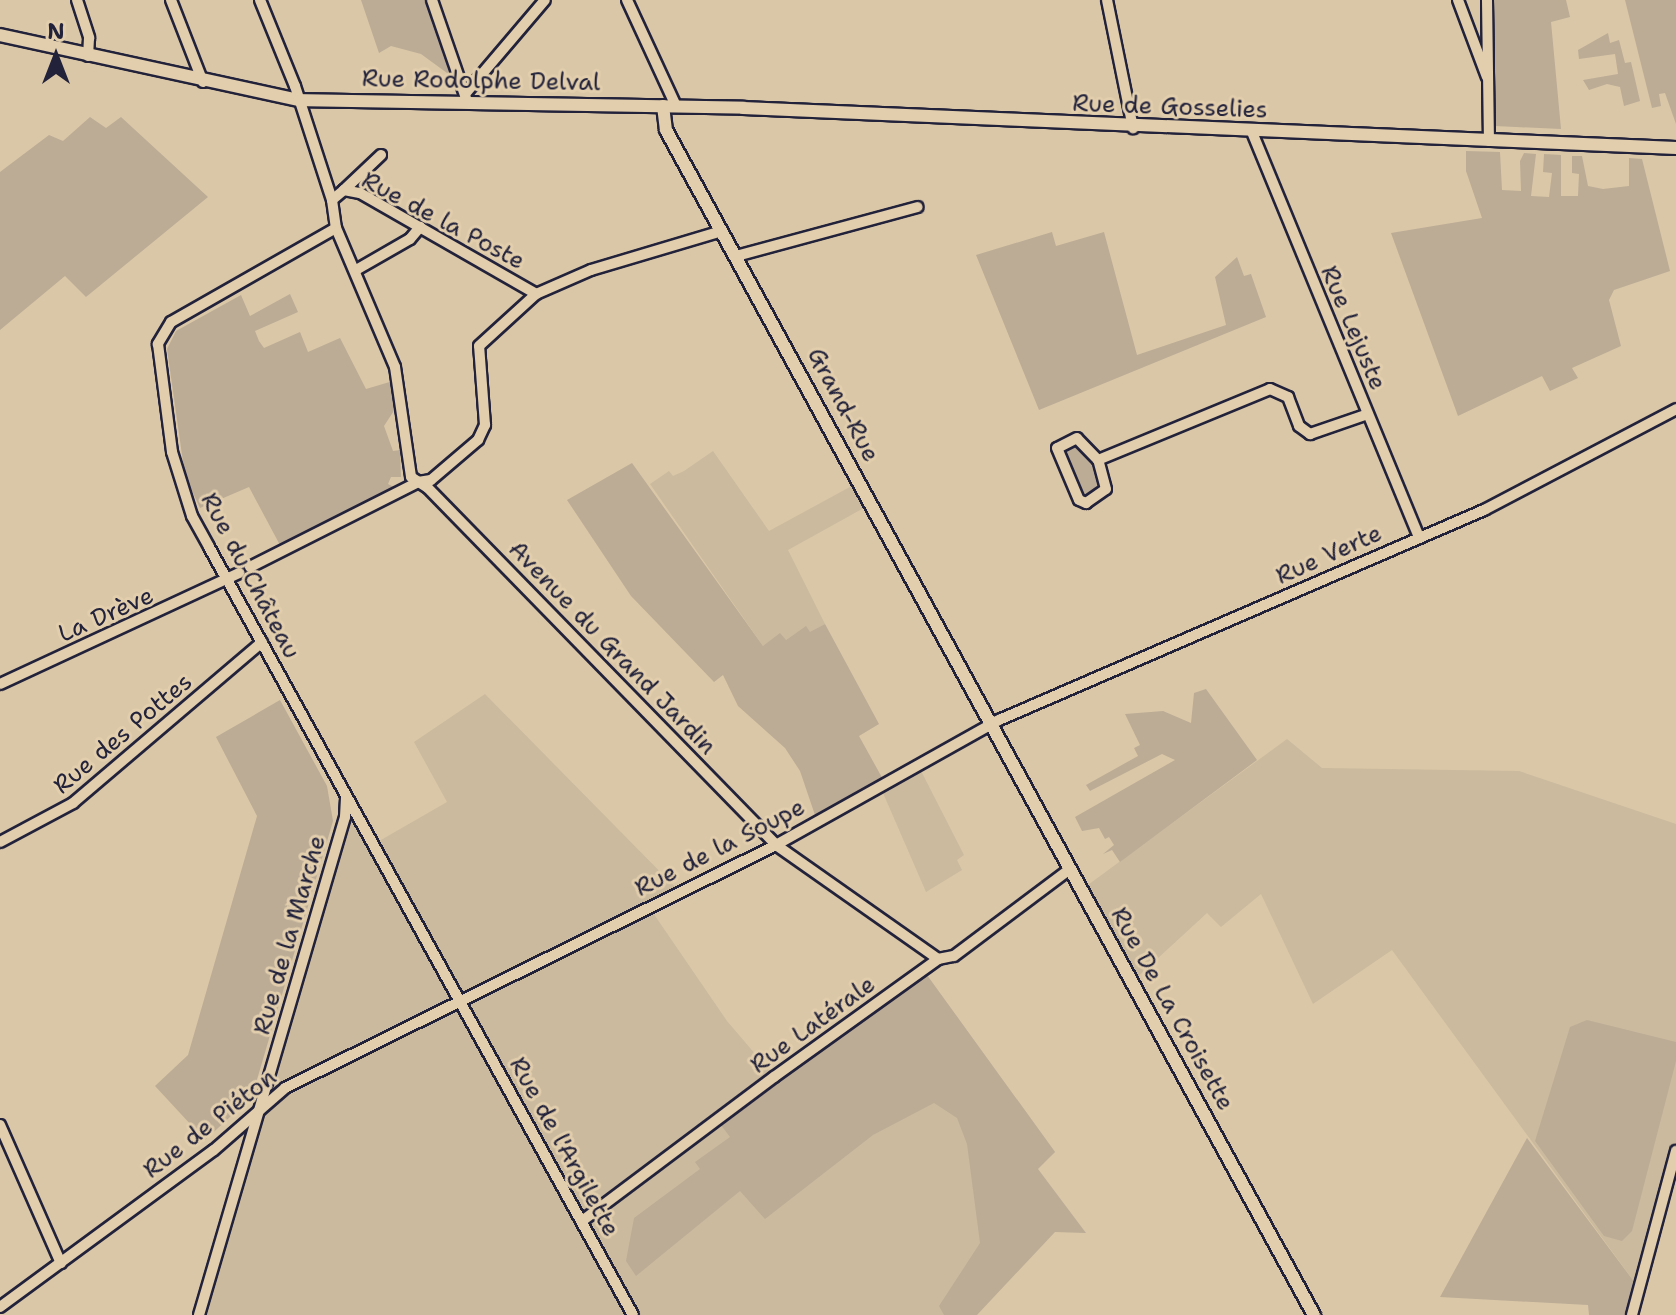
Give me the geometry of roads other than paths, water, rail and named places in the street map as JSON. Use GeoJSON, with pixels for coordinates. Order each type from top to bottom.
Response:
{"type":"FeatureCollection","features":[{"type":"Feature","properties":{"kind":"main road","name":"Rue Rodolphe Delval"},"geometry":{"type":"LineString","coordinates":[[0,35],[203,82],[299,100],[466,99],[670,106]]}},
{"type":"Feature","properties":{"kind":"main road","name":"Rue de Gosselies"},"geometry":{"type":"LineString","coordinates":[[670,106],[1133,128],[1676,148]]}},
{"type":"Feature","properties":{"kind":"main road","name":"Grand-Rue"},"geometry":{"type":"LineString","coordinates":[[670,106],[666,130],[992,724]]}},
{"type":"Feature","properties":{"kind":"main road","name":"Rue De La Croisette"},"geometry":{"type":"LineString","coordinates":[[992,724],[1314,1315]]}},
{"type":"Feature","properties":{"kind":"street"},"geometry":{"type":"LineString","coordinates":[[77,0],[89,38],[88,56]]}},
{"type":"Feature","properties":{"kind":"street"},"geometry":{"type":"LineString","coordinates":[[171,0],[203,82]]}},
{"type":"Feature","properties":{"kind":"street"},"geometry":{"type":"LineString","coordinates":[[260,0],[299,100],[332,200],[336,228],[395,367],[411,477],[418,482]]}},
{"type":"Feature","properties":{"kind":"street"},"geometry":{"type":"LineString","coordinates":[[432,0],[466,99]]}},
{"type":"Feature","properties":{"kind":"street"},"geometry":{"type":"LineString","coordinates":[[466,99],[545,0]]}},
{"type":"Feature","properties":{"kind":"street"},"geometry":{"type":"LineString","coordinates":[[627,0],[670,106]]}},
{"type":"Feature","properties":{"kind":"street"},"geometry":{"type":"LineString","coordinates":[[1107,0],[1133,128]]}},
{"type":"Feature","properties":{"kind":"street"},"geometry":{"type":"LineString","coordinates":[[1458,0],[1488,80]]}},
{"type":"Feature","properties":{"kind":"street"},"geometry":{"type":"LineString","coordinates":[[1487,0],[1489,141]]}},
{"type":"Feature","properties":{"kind":"street","name":"Rue Lejuste"},"geometry":{"type":"LineString","coordinates":[[1252,132],[1419,538]]}},
{"type":"Feature","properties":{"kind":"street"},"geometry":{"type":"LineString","coordinates":[[344,190],[381,155]]}},
{"type":"Feature","properties":{"kind":"street","name":"Rue de la Poste"},"geometry":{"type":"LineString","coordinates":[[332,200],[344,190],[360,193],[536,294]]}},
{"type":"Feature","properties":{"kind":"street"},"geometry":{"type":"LineString","coordinates":[[736,256],[918,207]]}},
{"type":"Feature","properties":{"kind":"street"},"geometry":{"type":"LineString","coordinates":[[356,270],[410,239],[420,227]]}},
{"type":"Feature","properties":{"kind":"street","name":"Rue du Château"},"geometry":{"type":"LineString","coordinates":[[336,228],[171,322],[158,344],[167,422],[183,492],[227,582],[461,999]]}},
{"type":"Feature","properties":{"kind":"street"},"geometry":{"type":"LineString","coordinates":[[250,567],[418,482],[431,480],[478,440],[485,425],[479,346],[536,294],[591,270],[722,231]]}},
{"type":"Feature","properties":{"kind":"street"},"geometry":{"type":"LineString","coordinates":[[1098,460],[1270,389],[1288,397],[1299,426],[1310,434],[1368,414]]}},
{"type":"Feature","properties":{"kind":"street","name":"Rue Verte"},"geometry":{"type":"LineString","coordinates":[[992,724],[1496,504],[1676,409]]}},
{"type":"Feature","properties":{"kind":"street"},"geometry":{"type":"LineString","coordinates":[[1077,438],[1098,460],[1106,489],[1086,503],[1079,500],[1057,448],[1077,438]]}},
{"type":"Feature","properties":{"kind":"street","name":"Avenue du Grand Jardin"},"geometry":{"type":"LineString","coordinates":[[418,482],[776,845],[938,959]]}},
{"type":"Feature","properties":{"kind":"street","name":"La Drève"},"geometry":{"type":"LineString","coordinates":[[0,684],[227,582],[239,573]]}},
{"type":"Feature","properties":{"kind":"street","name":"Rue des Pottes"},"geometry":{"type":"LineString","coordinates":[[0,842],[73,803],[262,642]]}},
{"type":"Feature","properties":{"kind":"street","name":"Rue de la Soupe"},"geometry":{"type":"LineString","coordinates":[[461,999],[776,845],[992,724]]}},
{"type":"Feature","properties":{"kind":"street","name":"Rue de la Marche"},"geometry":{"type":"LineString","coordinates":[[199,1315],[345,817],[346,794]]}},
{"type":"Feature","properties":{"kind":"street","name":"Rue Latérale"},"geometry":{"type":"LineString","coordinates":[[582,1221],[938,959],[954,956],[1070,869]]}},
{"type":"Feature","properties":{"kind":"street","name":"Rue de Piéton"},"geometry":{"type":"LineString","coordinates":[[0,1307],[214,1150],[285,1088],[461,999]]}},
{"type":"Feature","properties":{"kind":"street","name":"Rue de l'Argilette"},"geometry":{"type":"LineString","coordinates":[[461,999],[633,1315]]}},
{"type":"Feature","properties":{"kind":"street"},"geometry":{"type":"LineString","coordinates":[[0,1125],[61,1263]]}},
{"type":"Feature","properties":{"kind":"street"},"geometry":{"type":"LineString","coordinates":[[1632,1315],[1676,1151]]}}]}
